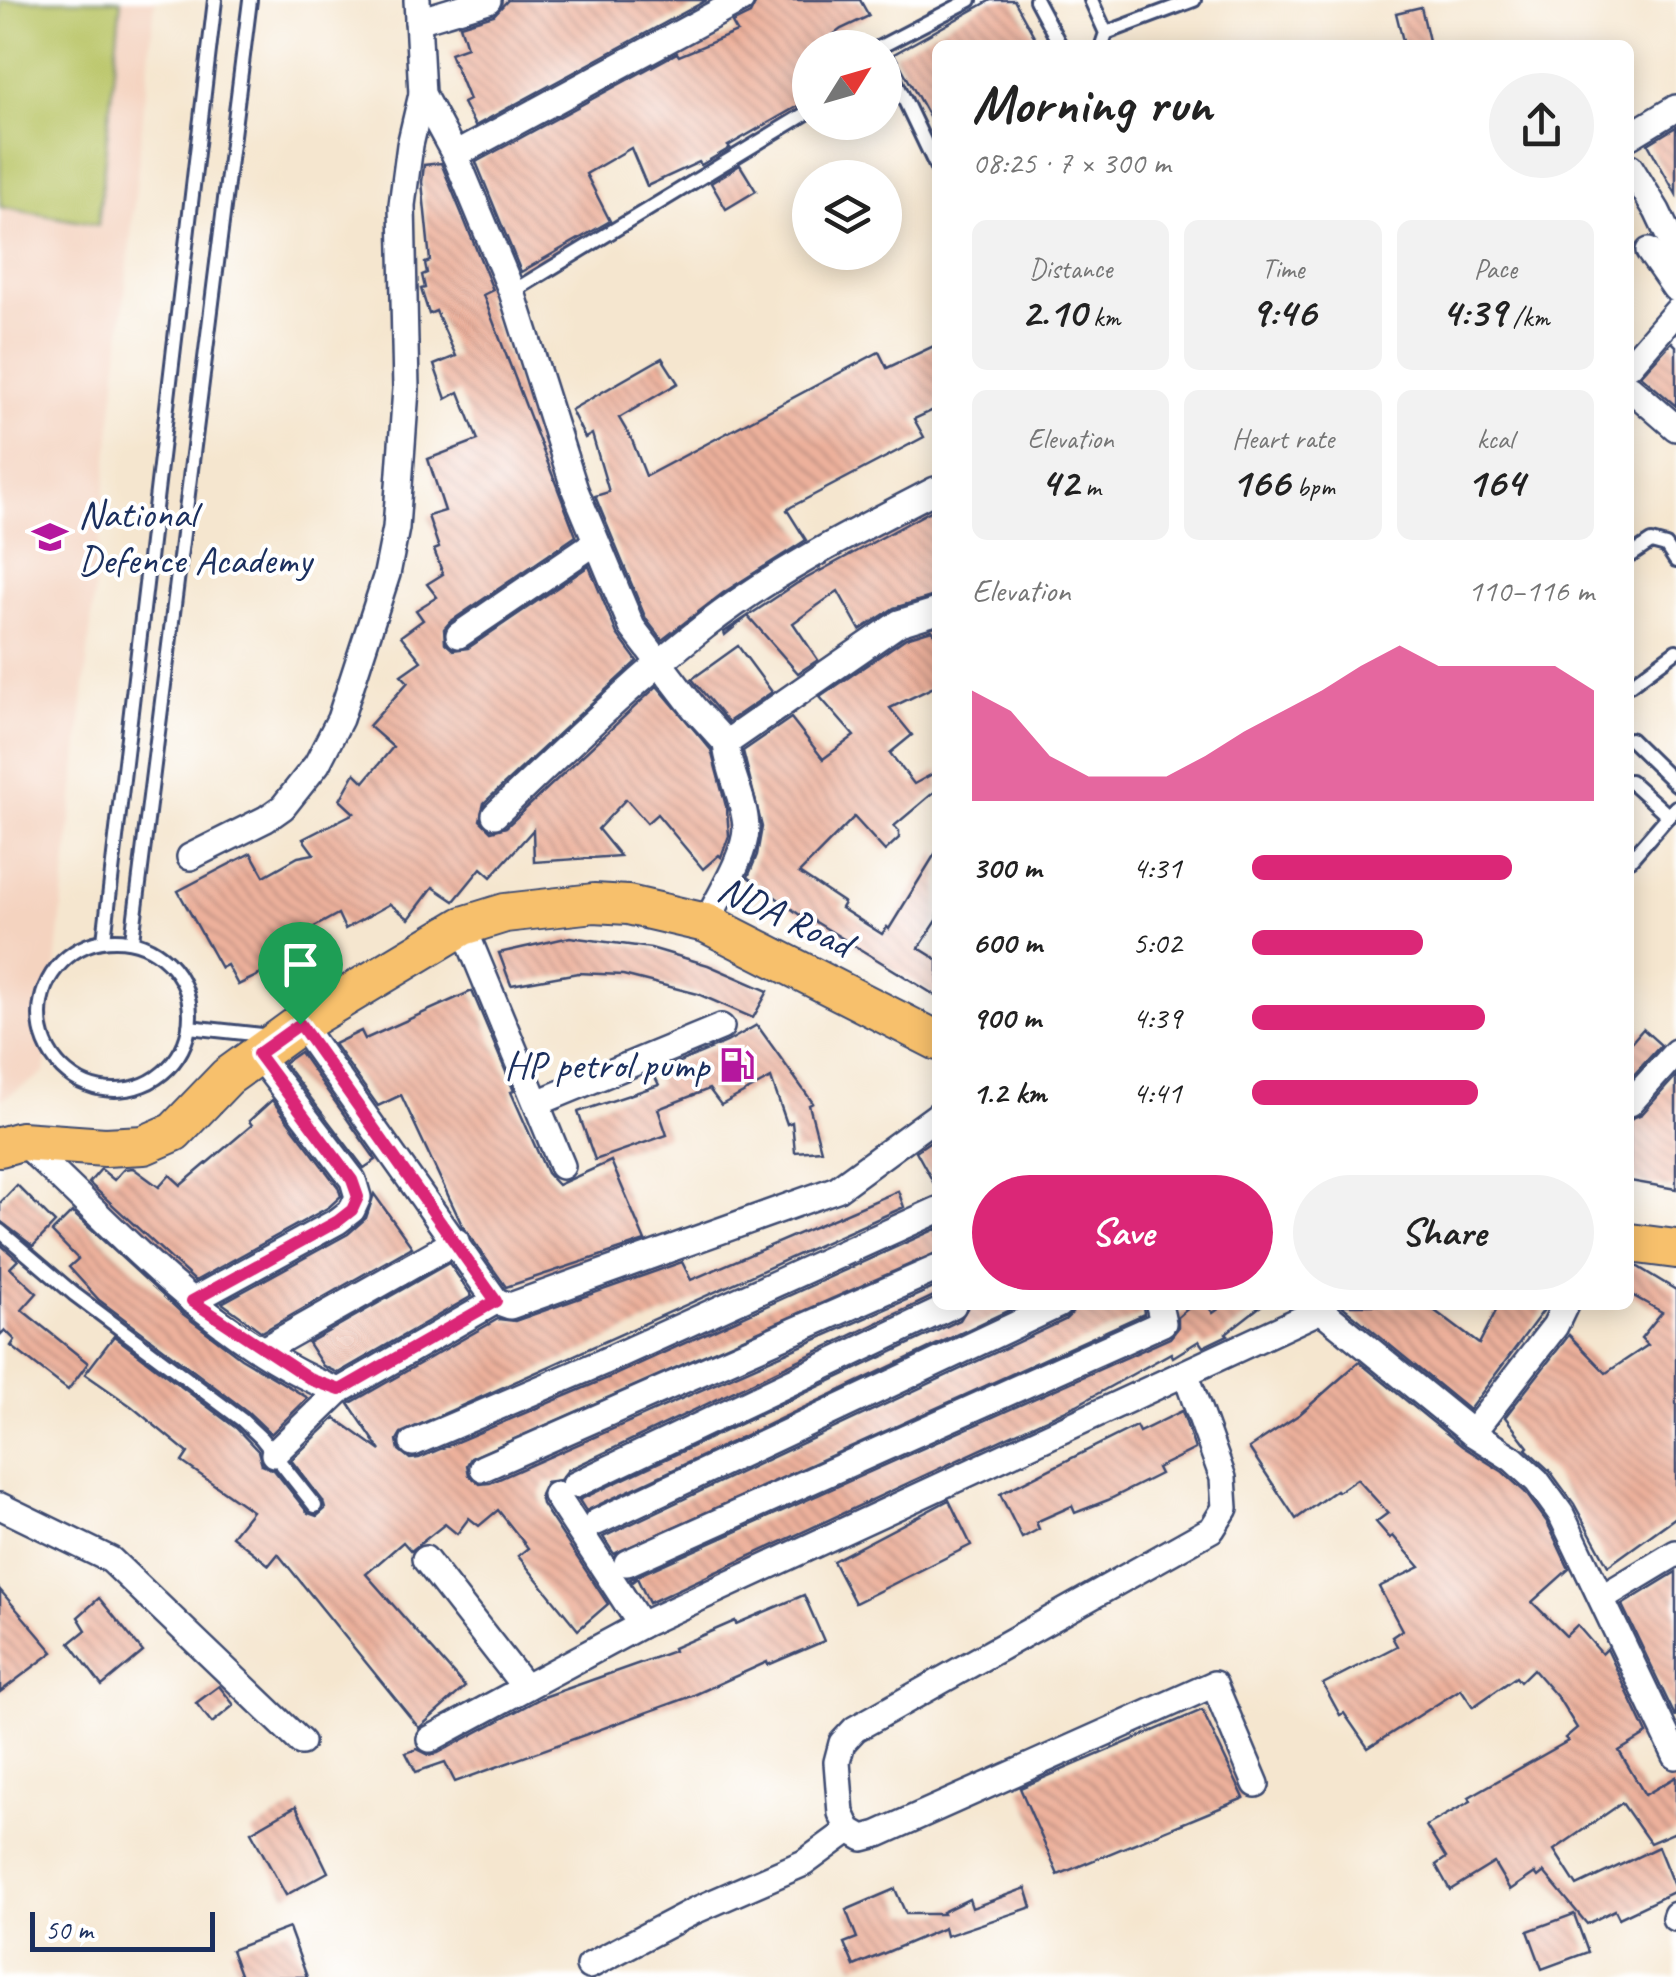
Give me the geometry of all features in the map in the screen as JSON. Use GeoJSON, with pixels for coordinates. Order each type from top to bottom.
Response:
{"type":"FeatureCollection","features":[{"type":"Feature","properties":{"kind":"main road","name":"NDA Road"},"geometry":{"type":"LineString","coordinates":[[11,1144],[144,1146],[174,1132],[227,1076],[280,1038],[462,926],[505,912],[594,903],[628,906],[706,923],[932,1038]]}},
{"type":"Feature","properties":{"kind":"main road"},"geometry":{"type":"LineString","coordinates":[[1634,1244],[1676,1249]]}},
{"type":"Feature","properties":{"kind":"street"},"geometry":{"type":"LineString","coordinates":[[190,856],[274,813],[318,764],[340,719],[387,574],[396,528],[406,390],[402,205],[422,94],[417,10],[488,0]]}},
{"type":"Feature","properties":{"kind":"street"},"geometry":{"type":"LineString","coordinates":[[455,154],[741,0]]}},
{"type":"Feature","properties":{"kind":"street"},"geometry":{"type":"LineString","coordinates":[[422,94],[455,154],[512,292],[574,490],[632,627],[726,742],[727,764],[738,791],[746,830],[736,861],[706,923]]}},
{"type":"Feature","properties":{"kind":"street"},"geometry":{"type":"LineString","coordinates":[[1634,134],[1676,108]]}},
{"type":"Feature","properties":{"kind":"street"},"geometry":{"type":"LineString","coordinates":[[1634,171],[1666,206],[1675,249],[1674,287]]}},
{"type":"Feature","properties":{"kind":"street"},"geometry":{"type":"LineString","coordinates":[[1649,251],[1674,287]]}},
{"type":"Feature","properties":{"kind":"street"},"geometry":{"type":"LineString","coordinates":[[1634,361],[1673,322]]}},
{"type":"Feature","properties":{"kind":"street"},"geometry":{"type":"LineString","coordinates":[[1634,391],[1676,428]]}},
{"type":"Feature","properties":{"kind":"street"},"geometry":{"type":"LineString","coordinates":[[495,815],[705,625],[834,542],[932,492]]}},
{"type":"Feature","properties":{"kind":"street"},"geometry":{"type":"LineString","coordinates":[[459,636],[596,542]]}},
{"type":"Feature","properties":{"kind":"street"},"geometry":{"type":"LineString","coordinates":[[726,742],[899,623],[932,613]]}},
{"type":"Feature","properties":{"kind":"street"},"geometry":{"type":"LineString","coordinates":[[462,926],[562,1166]]}},
{"type":"Feature","properties":{"kind":"street"},"geometry":{"type":"LineString","coordinates":[[537,1103],[721,1027]]}},
{"type":"Feature","properties":{"kind":"street"},"geometry":{"type":"LineString","coordinates":[[280,1038],[330,1070],[496,1301],[510,1306],[837,1189],[932,1119]]}},
{"type":"Feature","properties":{"kind":"street"},"geometry":{"type":"LineString","coordinates":[[192,1301],[338,1221],[352,1210],[358,1197],[280,1038]]}},
{"type":"Feature","properties":{"kind":"street"},"geometry":{"type":"LineString","coordinates":[[1634,1099],[1676,1052]]}},
{"type":"Feature","properties":{"kind":"street"},"geometry":{"type":"LineString","coordinates":[[11,1144],[192,1301],[312,1380],[340,1390]]}},
{"type":"Feature","properties":{"kind":"street"},"geometry":{"type":"LineString","coordinates":[[413,1443],[620,1355],[932,1213]]}},
{"type":"Feature","properties":{"kind":"street"},"geometry":{"type":"LineString","coordinates":[[263,1350],[456,1241]]}},
{"type":"Feature","properties":{"kind":"street"},"geometry":{"type":"LineString","coordinates":[[483,1468],[932,1271]]}},
{"type":"Feature","properties":{"kind":"street"},"geometry":{"type":"LineString","coordinates":[[274,1454],[340,1390],[496,1301]]}},
{"type":"Feature","properties":{"kind":"street"},"geometry":{"type":"LineString","coordinates":[[641,1625],[566,1490],[943,1310]]}},
{"type":"Feature","properties":{"kind":"street"},"geometry":{"type":"LineString","coordinates":[[597,1522],[1047,1310]]}},
{"type":"Feature","properties":{"kind":"street"},"geometry":{"type":"LineString","coordinates":[[627,1563],[1163,1323],[1160,1310]]}},
{"type":"Feature","properties":{"kind":"street"},"geometry":{"type":"LineString","coordinates":[[430,1739],[641,1625],[1186,1375],[1315,1310]]}},
{"type":"Feature","properties":{"kind":"street"},"geometry":{"type":"LineString","coordinates":[[1321,1310],[1538,1482],[1561,1514],[1604,1598],[1613,1629],[1676,1756]]}},
{"type":"Feature","properties":{"kind":"street"},"geometry":{"type":"LineString","coordinates":[[1472,1433],[1555,1326],[1563,1310]]}},
{"type":"Feature","properties":{"kind":"street"},"geometry":{"type":"LineString","coordinates":[[1186,1375],[1223,1478],[1224,1508],[1212,1529],[855,1728],[842,1743],[836,1762],[842,1814],[850,1830],[863,1838],[878,1834],[1214,1684],[1256,1784]]}},
{"type":"Feature","properties":{"kind":"street"},"geometry":{"type":"LineString","coordinates":[[0,1506],[111,1560],[301,1742]]}},
{"type":"Feature","properties":{"kind":"street"},"geometry":{"type":"LineString","coordinates":[[1604,1598],[1676,1553]]}},
{"type":"Feature","properties":{"kind":"street"},"geometry":{"type":"LineString","coordinates":[[425,1559],[524,1686]]}},
{"type":"Feature","properties":{"kind":"street"},"geometry":{"type":"LineString","coordinates":[[588,1966],[694,1911],[804,1862],[850,1830]]}},
{"type":"Feature","properties":{"kind":"lane"},"geometry":{"type":"LineString","coordinates":[[104,940],[215,0]]}},
{"type":"Feature","properties":{"kind":"lane"},"geometry":{"type":"LineString","coordinates":[[132,940],[250,0]]}},
{"type":"Feature","properties":{"kind":"lane"},"geometry":{"type":"LineString","coordinates":[[902,35],[970,0]]}},
{"type":"Feature","properties":{"kind":"lane"},"geometry":{"type":"LineString","coordinates":[[1036,0],[1057,40]]}},
{"type":"Feature","properties":{"kind":"lane"},"geometry":{"type":"LineString","coordinates":[[1091,0],[1104,39],[1194,0]]}},
{"type":"Feature","properties":{"kind":"lane"},"geometry":{"type":"LineString","coordinates":[[902,95],[932,157]]}},
{"type":"Feature","properties":{"kind":"lane"},"geometry":{"type":"LineString","coordinates":[[512,292],[792,122]]}},
{"type":"Feature","properties":{"kind":"lane"},"geometry":{"type":"LineString","coordinates":[[1634,553],[1651,542],[1666,546],[1676,560]]}},
{"type":"Feature","properties":{"kind":"lane"},"geometry":{"type":"LineString","coordinates":[[1634,682],[1676,651]]}},
{"type":"Feature","properties":{"kind":"lane"},"geometry":{"type":"LineString","coordinates":[[1634,742],[1676,784]]}},
{"type":"Feature","properties":{"kind":"lane"},"geometry":{"type":"LineString","coordinates":[[1634,784],[1672,811],[1634,855]]}},
{"type":"Feature","properties":{"kind":"lane"},"geometry":{"type":"LineString","coordinates":[[104,940],[132,940],[152,949],[170,963],[189,1004],[190,1027],[170,1068],[148,1083],[124,1090],[97,1089],[74,1078],[54,1060],[42,1037],[39,1011],[44,986],[58,964],[79,948],[104,940]]}},
{"type":"Feature","properties":{"kind":"lane"},"geometry":{"type":"LineString","coordinates":[[190,1027],[280,1038]]}},
{"type":"Feature","properties":{"kind":"lane"},"geometry":{"type":"LineString","coordinates":[[0,1232],[74,1294],[242,1420],[315,1506]]}},
{"type":"Feature","properties":{"kind":"shaded area","name":"National Defence Academy"},"geometry":{"type":"Polygon","coordinates":[[[0,0],[155,0],[45,1073],[0,1100],[0,0]]]}},
{"type":"Feature","properties":{"kind":"green space"},"geometry":{"type":"Polygon","coordinates":[[[0,0],[121,0],[98,225],[0,207],[0,0]]]}},
{"type":"Feature","properties":{"kind":"building"},"geometry":{"type":"Polygon","coordinates":[[[508,0],[707,0],[475,126],[463,103],[469,100],[450,53],[467,47],[460,25],[494,15],[508,0]]]}},
{"type":"Feature","properties":{"kind":"building"},"geometry":{"type":"Polygon","coordinates":[[[757,0],[860,0],[869,16],[840,30],[792,30],[792,109],[701,165],[699,162],[647,186],[631,148],[586,174],[610,221],[521,272],[476,162],[677,53],[679,56],[737,32],[732,23],[750,14],[757,0]]]}},
{"type":"Feature","properties":{"kind":"building"},"geometry":{"type":"Polygon","coordinates":[[[991,0],[1014,0],[1036,40],[932,40],[932,122],[902,68],[902,50],[991,0]]]}},
{"type":"Feature","properties":{"kind":"building"},"geometry":{"type":"Polygon","coordinates":[[[1421,7],[1429,40],[1403,40],[1396,13],[1421,7]]]}},
{"type":"Feature","properties":{"kind":"building"},"geometry":{"type":"Polygon","coordinates":[[[1676,127],[1676,194],[1648,144],[1676,127]]]}},
{"type":"Feature","properties":{"kind":"building"},"geometry":{"type":"Polygon","coordinates":[[[441,163],[493,290],[483,295],[576,536],[450,622],[444,629],[445,643],[453,650],[468,648],[589,566],[617,634],[637,661],[484,803],[480,820],[491,831],[506,827],[657,686],[711,750],[727,810],[729,836],[721,857],[703,869],[657,814],[647,823],[626,799],[598,829],[620,856],[534,862],[533,830],[491,877],[481,868],[454,901],[433,887],[409,919],[390,904],[345,929],[338,914],[296,937],[300,943],[265,963],[269,970],[238,985],[227,965],[221,968],[178,891],[251,853],[264,876],[298,857],[314,854],[303,839],[354,813],[340,800],[355,773],[364,782],[393,747],[369,726],[408,682],[401,675],[421,661],[401,636],[423,620],[416,610],[437,597],[427,584],[443,574],[428,516],[445,511],[428,459],[478,440],[459,392],[446,399],[434,365],[456,356],[436,311],[429,314],[421,289],[425,288],[425,263],[430,261],[422,182],[424,165],[441,163]]]}},
{"type":"Feature","properties":{"kind":"building"},"geometry":{"type":"Polygon","coordinates":[[[740,165],[756,191],[726,209],[711,183],[740,165]]]}},
{"type":"Feature","properties":{"kind":"building"},"geometry":{"type":"Polygon","coordinates":[[[1672,342],[1676,346],[1676,406],[1641,376],[1672,342]]]}},
{"type":"Feature","properties":{"kind":"building"},"geometry":{"type":"Polygon","coordinates":[[[932,347],[932,411],[914,419],[924,437],[787,510],[806,540],[723,593],[662,640],[646,619],[595,496],[609,492],[592,434],[585,438],[571,410],[662,358],[678,383],[619,418],[646,476],[879,352],[887,368],[932,347]]]}},
{"type":"Feature","properties":{"kind":"building"},"geometry":{"type":"Polygon","coordinates":[[[932,510],[932,597],[894,608],[860,630],[838,591],[793,623],[818,660],[798,673],[748,616],[796,584],[932,510]]]}},
{"type":"Feature","properties":{"kind":"building"},"geometry":{"type":"Polygon","coordinates":[[[932,630],[932,688],[890,708],[912,735],[890,753],[914,784],[932,774],[932,794],[894,826],[899,838],[885,851],[854,817],[799,873],[844,903],[841,908],[882,934],[889,929],[932,859],[932,928],[919,948],[932,956],[932,993],[804,918],[748,877],[762,827],[743,751],[791,718],[823,759],[854,736],[820,697],[906,638],[932,630]]]}},
{"type":"Feature","properties":{"kind":"building"},"geometry":{"type":"Polygon","coordinates":[[[738,646],[772,692],[728,722],[692,679],[738,646]]]}},
{"type":"Feature","properties":{"kind":"building"},"geometry":{"type":"Polygon","coordinates":[[[570,937],[651,948],[708,965],[768,991],[753,1018],[698,994],[623,975],[578,973],[511,985],[499,953],[570,937]]]}},
{"type":"Feature","properties":{"kind":"building"},"geometry":{"type":"Polygon","coordinates":[[[472,991],[547,1173],[558,1185],[611,1161],[645,1241],[506,1287],[462,1225],[401,1095],[378,1106],[334,1044],[361,1031],[365,1039],[472,991]]]}},
{"type":"Feature","properties":{"kind":"building"},"geometry":{"type":"Polygon","coordinates":[[[757,1025],[813,1103],[809,1105],[821,1150],[795,1152],[792,1122],[787,1124],[771,1078],[721,1105],[709,1089],[658,1109],[667,1135],[595,1160],[578,1112],[659,1085],[653,1073],[757,1025]]]}},
{"type":"Feature","properties":{"kind":"building"},"geometry":{"type":"Polygon","coordinates":[[[1643,1029],[1661,1045],[1634,1075],[1634,1039],[1643,1029]]]}},
{"type":"Feature","properties":{"kind":"building"},"geometry":{"type":"Polygon","coordinates":[[[300,1052],[376,1160],[364,1168],[284,1063],[300,1052]]]}},
{"type":"Feature","properties":{"kind":"building"},"geometry":{"type":"Polygon","coordinates":[[[1676,1076],[1676,1189],[1634,1182],[1634,1117],[1642,1114],[1676,1076]]]}},
{"type":"Feature","properties":{"kind":"building"},"geometry":{"type":"Polygon","coordinates":[[[272,1100],[341,1196],[329,1207],[195,1281],[89,1183],[101,1169],[114,1180],[124,1169],[133,1168],[159,1187],[170,1175],[181,1185],[252,1125],[249,1121],[272,1100]]]}},
{"type":"Feature","properties":{"kind":"building"},"geometry":{"type":"Polygon","coordinates":[[[932,1140],[932,1180],[916,1151],[932,1140]]]}},
{"type":"Feature","properties":{"kind":"building"},"geometry":{"type":"Polygon","coordinates":[[[17,1185],[55,1223],[33,1246],[0,1221],[0,1203],[17,1185]]]}},
{"type":"Feature","properties":{"kind":"building"},"geometry":{"type":"Polygon","coordinates":[[[898,1191],[904,1207],[401,1433],[397,1440],[399,1450],[410,1459],[419,1458],[610,1377],[932,1231],[932,1255],[471,1458],[467,1465],[469,1475],[480,1484],[490,1483],[932,1289],[932,1297],[568,1470],[560,1480],[546,1482],[540,1495],[542,1504],[608,1604],[578,1630],[518,1556],[528,1548],[498,1510],[479,1526],[469,1518],[457,1534],[445,1524],[411,1551],[403,1542],[366,1574],[465,1687],[419,1728],[278,1554],[269,1565],[232,1536],[252,1511],[182,1462],[188,1453],[85,1374],[114,1336],[236,1428],[258,1451],[262,1465],[274,1470],[308,1513],[317,1516],[325,1509],[323,1501],[291,1460],[335,1418],[381,1451],[349,1404],[498,1319],[515,1321],[682,1262],[691,1280],[898,1191]]]}},
{"type":"Feature","properties":{"kind":"building"},"geometry":{"type":"Polygon","coordinates":[[[374,1194],[412,1247],[262,1332],[222,1303],[348,1234],[366,1218],[374,1194]]]}},
{"type":"Feature","properties":{"kind":"building"},"geometry":{"type":"Polygon","coordinates":[[[72,1212],[183,1314],[241,1358],[308,1398],[271,1434],[248,1412],[99,1300],[69,1267],[78,1259],[52,1232],[72,1212]]]}},
{"type":"Feature","properties":{"kind":"building"},"geometry":{"type":"Polygon","coordinates":[[[0,1244],[18,1260],[10,1268],[37,1293],[22,1310],[88,1363],[68,1390],[11,1346],[15,1340],[5,1330],[0,1335],[0,1244]]]}},
{"type":"Feature","properties":{"kind":"building"},"geometry":{"type":"Polygon","coordinates":[[[449,1263],[472,1296],[338,1373],[323,1366],[308,1343],[449,1263]]]}},
{"type":"Feature","properties":{"kind":"building"},"geometry":{"type":"Polygon","coordinates":[[[1634,1266],[1676,1290],[1676,1517],[1608,1566],[1574,1504],[1550,1471],[1526,1449],[1505,1417],[1569,1335],[1606,1373],[1648,1345],[1641,1338],[1662,1312],[1634,1296],[1634,1266]]]}},
{"type":"Feature","properties":{"kind":"building"},"geometry":{"type":"Polygon","coordinates":[[[966,1310],[1009,1310],[586,1511],[579,1500],[960,1320],[966,1310]]]}},
{"type":"Feature","properties":{"kind":"building"},"geometry":{"type":"Polygon","coordinates":[[[1144,1310],[1144,1314],[614,1554],[603,1537],[1065,1320],[1072,1313],[1144,1310]]]}},
{"type":"Feature","properties":{"kind":"building"},"geometry":{"type":"Polygon","coordinates":[[[1186,1310],[1213,1313],[1256,1310],[1228,1335],[1203,1347],[1199,1341],[1173,1357],[1171,1353],[1077,1405],[649,1603],[637,1578],[632,1582],[630,1579],[1170,1338],[1178,1328],[1178,1317],[1186,1310]]]}},
{"type":"Feature","properties":{"kind":"building"},"geometry":{"type":"Polygon","coordinates":[[[1347,1310],[1434,1310],[1479,1344],[1496,1310],[1544,1310],[1469,1410],[1347,1310]]]}},
{"type":"Feature","properties":{"kind":"building"},"geometry":{"type":"Polygon","coordinates":[[[1359,1362],[1525,1492],[1547,1522],[1569,1569],[1532,1602],[1566,1636],[1577,1625],[1602,1654],[1607,1649],[1647,1734],[1619,1751],[1645,1795],[1676,1777],[1676,1832],[1650,1843],[1622,1803],[1554,1850],[1577,1886],[1658,1847],[1676,1891],[1619,1918],[1615,1910],[1587,1924],[1544,1872],[1538,1877],[1535,1873],[1510,1890],[1494,1863],[1450,1890],[1436,1865],[1446,1858],[1426,1826],[1568,1741],[1565,1738],[1577,1728],[1533,1669],[1520,1682],[1516,1677],[1473,1707],[1461,1689],[1368,1748],[1344,1713],[1340,1715],[1323,1684],[1397,1646],[1392,1637],[1402,1630],[1379,1587],[1420,1567],[1376,1522],[1388,1513],[1357,1479],[1296,1519],[1249,1448],[1300,1414],[1359,1362]]]}},
{"type":"Feature","properties":{"kind":"building"},"geometry":{"type":"Polygon","coordinates":[[[1182,1411],[1195,1449],[1157,1468],[1160,1474],[1108,1500],[1075,1513],[1072,1506],[1036,1522],[1039,1529],[1022,1538],[1000,1494],[1136,1426],[1139,1432],[1182,1411]]]}},
{"type":"Feature","properties":{"kind":"building"},"geometry":{"type":"Polygon","coordinates":[[[949,1500],[971,1545],[855,1603],[833,1561],[949,1500]]]}},
{"type":"Feature","properties":{"kind":"building"},"geometry":{"type":"Polygon","coordinates":[[[1676,1572],[1676,1715],[1675,1716],[1622,1605],[1676,1572]]]}},
{"type":"Feature","properties":{"kind":"building"},"geometry":{"type":"Polygon","coordinates":[[[0,1590],[53,1652],[0,1692],[0,1590]]]}},
{"type":"Feature","properties":{"kind":"building"},"geometry":{"type":"Polygon","coordinates":[[[804,1595],[824,1641],[692,1696],[455,1782],[445,1762],[416,1772],[406,1753],[417,1749],[429,1755],[438,1753],[541,1698],[674,1651],[673,1648],[735,1621],[736,1624],[804,1595]]]}},
{"type":"Feature","properties":{"kind":"building"},"geometry":{"type":"Polygon","coordinates":[[[99,1598],[143,1652],[102,1686],[70,1643],[86,1630],[78,1617],[99,1598]]]}},
{"type":"Feature","properties":{"kind":"building"},"geometry":{"type":"Polygon","coordinates":[[[219,1686],[234,1705],[212,1723],[196,1703],[219,1686]]]}},
{"type":"Feature","properties":{"kind":"building"},"geometry":{"type":"Polygon","coordinates":[[[1202,1710],[1244,1798],[1058,1875],[1020,1788],[1202,1710]]]}},
{"type":"Feature","properties":{"kind":"building"},"geometry":{"type":"Polygon","coordinates":[[[296,1806],[328,1872],[286,1895],[251,1832],[296,1806]]]}},
{"type":"Feature","properties":{"kind":"building"},"geometry":{"type":"Polygon","coordinates":[[[1026,1888],[1032,1907],[946,1936],[944,1928],[854,1966],[844,1943],[857,1938],[846,1910],[895,1889],[906,1914],[943,1914],[969,1899],[972,1908],[1026,1888]]]}},
{"type":"Feature","properties":{"kind":"building"},"geometry":{"type":"Polygon","coordinates":[[[1574,1914],[1588,1952],[1542,1969],[1528,1931],[1574,1914]]]}},
{"type":"Feature","properties":{"kind":"building"},"geometry":{"type":"Polygon","coordinates":[[[289,1928],[307,1977],[241,1977],[231,1950],[289,1928]]]}},
{"type":"Feature","properties":{"kind":"place","name":"National Defence Academy"},"geometry":{"type":"Point","coordinates":[50,537]}},
{"type":"Feature","properties":{"kind":"place","name":"HP petrol pump"},"geometry":{"type":"Point","coordinates":[737,1065]}},
{"type":"Feature","properties":{"kind":"route"},"geometry":{"type":"LineString","coordinates":[[300,1024],[496,1301],[340,1390],[312,1380],[192,1301],[338,1221],[352,1210],[358,1197],[352,1180],[258,1054],[300,1024]]}}]}
